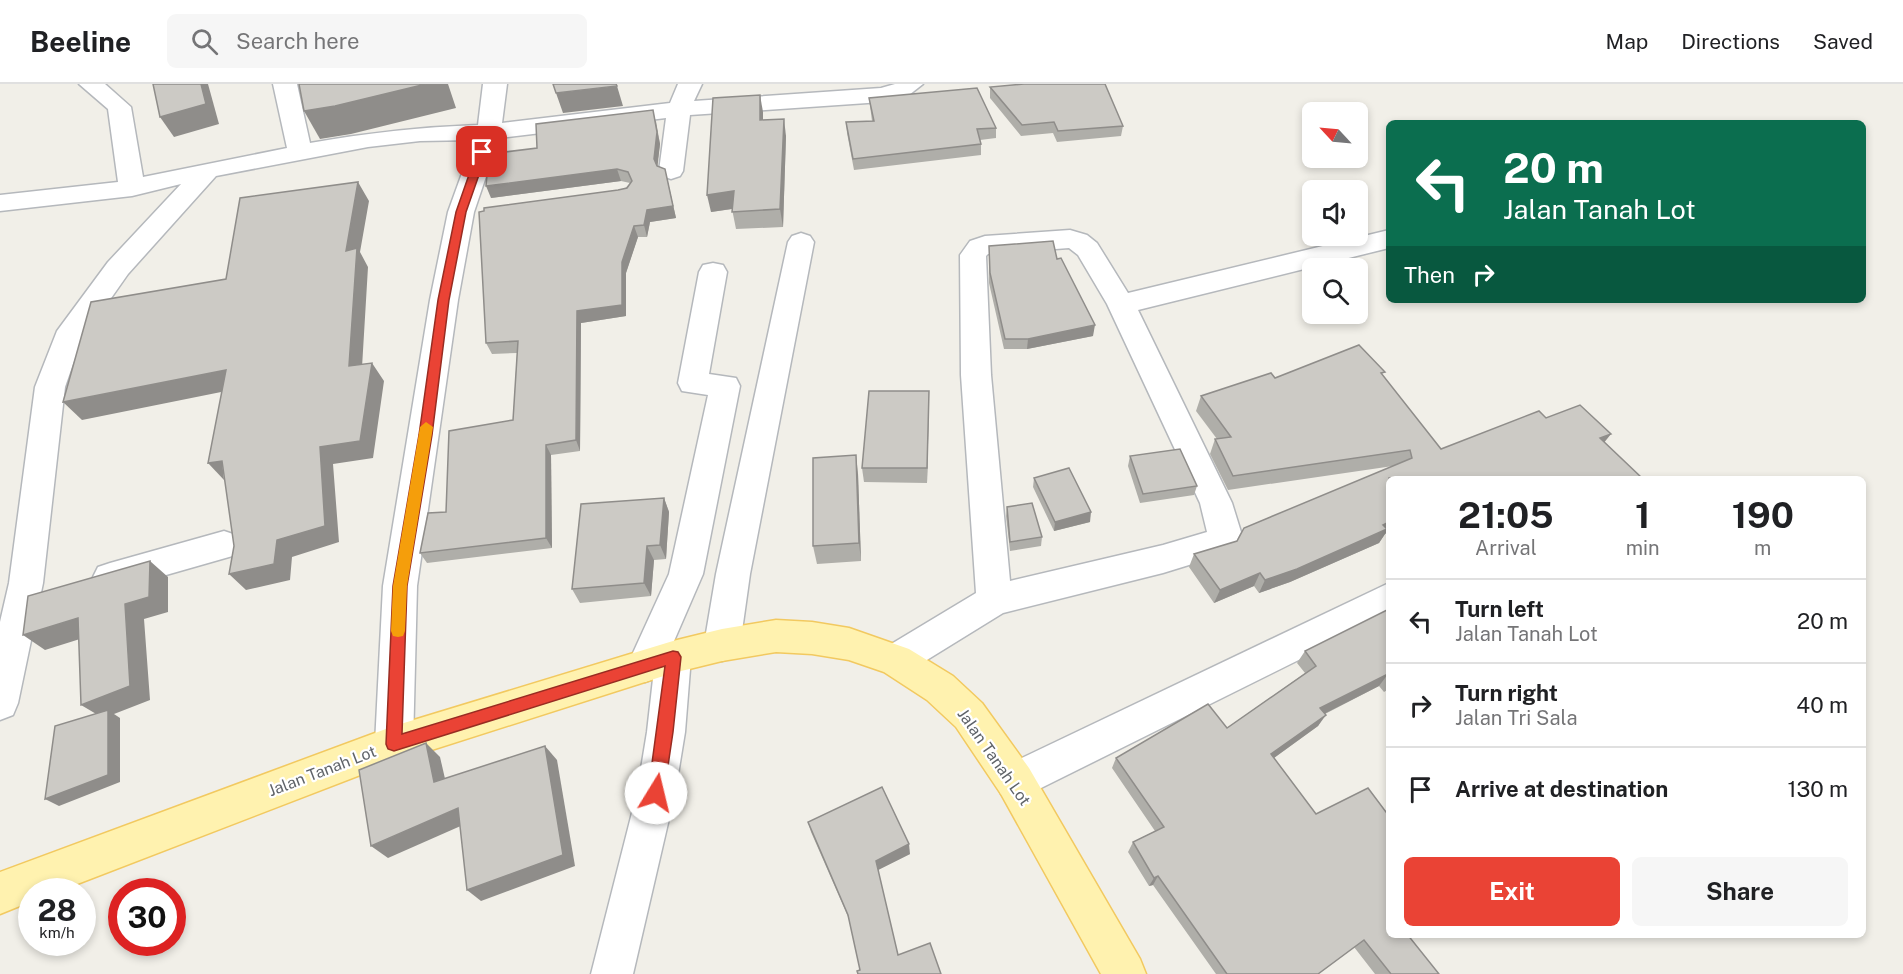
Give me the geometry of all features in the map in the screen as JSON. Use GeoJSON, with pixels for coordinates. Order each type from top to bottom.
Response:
{"type":"FeatureCollection","features":[{"type":"Feature","properties":{"kind":"main road","name":"Jalan Tanah Lot"},"geometry":{"type":"LineString","coordinates":[[0,893],[394,744],[659,662],[722,645],[776,636],[812,638],[849,644],[896,660],[940,688],[969,715],[1015,781],[1125,974]]}},
{"type":"Feature","properties":{"kind":"street"},"geometry":{"type":"LineString","coordinates":[[91,84],[119,107],[132,188]]}},
{"type":"Feature","properties":{"kind":"street"},"geometry":{"type":"LineString","coordinates":[[285,84],[300,152]]}},
{"type":"Feature","properties":{"kind":"street"},"geometry":{"type":"LineString","coordinates":[[394,744],[400,586],[444,300],[472,210],[489,132],[495,84]]}},
{"type":"Feature","properties":{"kind":"street"},"geometry":{"type":"LineString","coordinates":[[671,171],[679,109],[690,84]]}},
{"type":"Feature","properties":{"kind":"street"},"geometry":{"type":"LineString","coordinates":[[0,203],[132,188],[300,152],[420,134],[489,132],[679,109],[882,95],[901,90],[911,84]]}},
{"type":"Feature","properties":{"kind":"street"},"geometry":{"type":"LineString","coordinates":[[0,703],[36,591],[50,387],[67,338],[118,268],[208,170]]}},
{"type":"Feature","properties":{"kind":"street"},"geometry":{"type":"LineString","coordinates":[[896,660],[994,600],[1163,559],[1209,546],[1219,542],[1222,537],[1224,532],[1222,518],[1216,503],[1121,304],[1088,249],[1078,241],[1070,239],[985,245],[975,251],[972,265],[976,375],[994,600]]}},
{"type":"Feature","properties":{"kind":"street"},"geometry":{"type":"LineString","coordinates":[[1121,304],[1386,240]]}},
{"type":"Feature","properties":{"kind":"street"},"geometry":{"type":"LineString","coordinates":[[722,645],[738,552],[801,242]]}},
{"type":"Feature","properties":{"kind":"street"},"geometry":{"type":"LineString","coordinates":[[612,974],[656,793],[666,732],[659,662],[686,574],[725,386],[693,383],[713,272]]}},
{"type":"Feature","properties":{"kind":"street"},"geometry":{"type":"LineString","coordinates":[[36,591],[224,544]]}},
{"type":"Feature","properties":{"kind":"street"},"geometry":{"type":"LineString","coordinates":[[1015,781],[1386,599]]}},
{"type":"Feature","properties":{"kind":"building"},"geometry":{"type":"Polygon","coordinates":[[[153,84],[201,84],[206,104],[160,117],[153,84]]]}},
{"type":"Feature","properties":{"kind":"building"},"geometry":{"type":"Polygon","coordinates":[[[299,84],[426,84],[335,106],[304,111],[299,84]]]}},
{"type":"Feature","properties":{"kind":"building"},"geometry":{"type":"Polygon","coordinates":[[[553,84],[616,84],[617,86],[556,93],[553,84]]]}},
{"type":"Feature","properties":{"kind":"building"},"geometry":{"type":"Polygon","coordinates":[[[1024,84],[1105,84],[1123,126],[1058,131],[1054,122],[1022,125],[990,87],[1024,84]]]}},
{"type":"Feature","properties":{"kind":"building"},"geometry":{"type":"Polygon","coordinates":[[[977,88],[996,128],[977,129],[981,144],[853,159],[846,122],[874,121],[869,98],[977,88]]]}},
{"type":"Feature","properties":{"kind":"building"},"geometry":{"type":"Polygon","coordinates":[[[760,95],[760,120],[784,119],[780,209],[732,212],[734,191],[707,195],[713,98],[760,95]]]}},
{"type":"Feature","properties":{"kind":"building"},"geometry":{"type":"Polygon","coordinates":[[[653,110],[657,132],[654,159],[657,166],[665,169],[673,206],[647,210],[644,225],[634,226],[622,262],[622,305],[577,311],[576,440],[546,445],[546,538],[420,553],[428,513],[446,512],[449,431],[513,420],[518,341],[486,343],[479,212],[484,211],[484,208],[618,190],[627,188],[632,181],[628,172],[617,169],[486,186],[489,154],[537,148],[536,124],[653,110]]]}},
{"type":"Feature","properties":{"kind":"building"},"geometry":{"type":"Polygon","coordinates":[[[358,182],[346,251],[357,248],[349,366],[372,363],[360,441],[320,447],[325,526],[277,540],[274,564],[229,574],[234,546],[222,461],[208,463],[226,370],[63,402],[91,302],[226,279],[240,198],[358,182]]]}},
{"type":"Feature","properties":{"kind":"building"},"geometry":{"type":"Polygon","coordinates":[[[1053,241],[1057,259],[1061,258],[1095,325],[1028,339],[1005,339],[990,273],[989,246],[1053,241]]]}},
{"type":"Feature","properties":{"kind":"building"},"geometry":{"type":"Polygon","coordinates":[[[1359,345],[1385,372],[1381,373],[1441,449],[1539,411],[1546,418],[1580,405],[1611,434],[1600,438],[1640,476],[1386,476],[1386,524],[1383,525],[1386,529],[1297,569],[1265,580],[1260,573],[1220,590],[1194,554],[1237,541],[1244,528],[1412,458],[1410,450],[1233,476],[1215,439],[1231,437],[1201,396],[1271,373],[1275,378],[1359,345]]]}},
{"type":"Feature","properties":{"kind":"building"},"geometry":{"type":"Polygon","coordinates":[[[869,391],[929,391],[927,468],[862,468],[869,391]]]}},
{"type":"Feature","properties":{"kind":"building"},"geometry":{"type":"Polygon","coordinates":[[[1180,449],[1197,486],[1143,494],[1130,456],[1180,449]]]}},
{"type":"Feature","properties":{"kind":"building"},"geometry":{"type":"Polygon","coordinates":[[[856,455],[859,543],[813,546],[813,458],[856,455]]]}},
{"type":"Feature","properties":{"kind":"building"},"geometry":{"type":"Polygon","coordinates":[[[1069,468],[1091,512],[1055,522],[1034,478],[1069,468]]]}},
{"type":"Feature","properties":{"kind":"building"},"geometry":{"type":"Polygon","coordinates":[[[664,498],[660,545],[647,546],[644,583],[572,589],[581,504],[664,498]]]}},
{"type":"Feature","properties":{"kind":"building"},"geometry":{"type":"Polygon","coordinates":[[[1032,503],[1042,537],[1010,542],[1007,507],[1032,503]]]}},
{"type":"Feature","properties":{"kind":"building"},"geometry":{"type":"Polygon","coordinates":[[[150,561],[149,597],[125,604],[130,686],[81,705],[78,618],[23,635],[28,596],[150,561]]]}},
{"type":"Feature","properties":{"kind":"building"},"geometry":{"type":"Polygon","coordinates":[[[1386,610],[1386,675],[1320,708],[1326,715],[1271,754],[1316,814],[1368,788],[1386,812],[1386,938],[1410,938],[1439,974],[1391,974],[1364,940],[1318,974],[1227,974],[1158,876],[1154,878],[1133,842],[1164,827],[1116,758],[1208,704],[1227,728],[1316,666],[1305,651],[1386,610]]]}},
{"type":"Feature","properties":{"kind":"building"},"geometry":{"type":"Polygon","coordinates":[[[108,710],[108,775],[45,799],[55,726],[108,710]]]}},
{"type":"Feature","properties":{"kind":"building"},"geometry":{"type":"Polygon","coordinates":[[[426,743],[434,782],[545,746],[563,855],[467,890],[458,808],[371,846],[359,770],[426,743]]]}},
{"type":"Feature","properties":{"kind":"building"},"geometry":{"type":"Polygon","coordinates":[[[882,787],[909,844],[876,861],[898,955],[930,943],[941,974],[858,974],[857,971],[860,970],[848,915],[808,822],[882,787]]]}},
{"type":"Feature","properties":{"kind":"slow traffic"},"geometry":{"type":"LineString","coordinates":[[398,631],[400,586],[426,427]]}},
{"type":"Feature","properties":{"kind":"route"},"geometry":{"type":"LineString","coordinates":[[482,152],[461,212],[456,248],[444,300],[400,586],[394,744],[673,657],[666,732],[656,793]]}}]}
